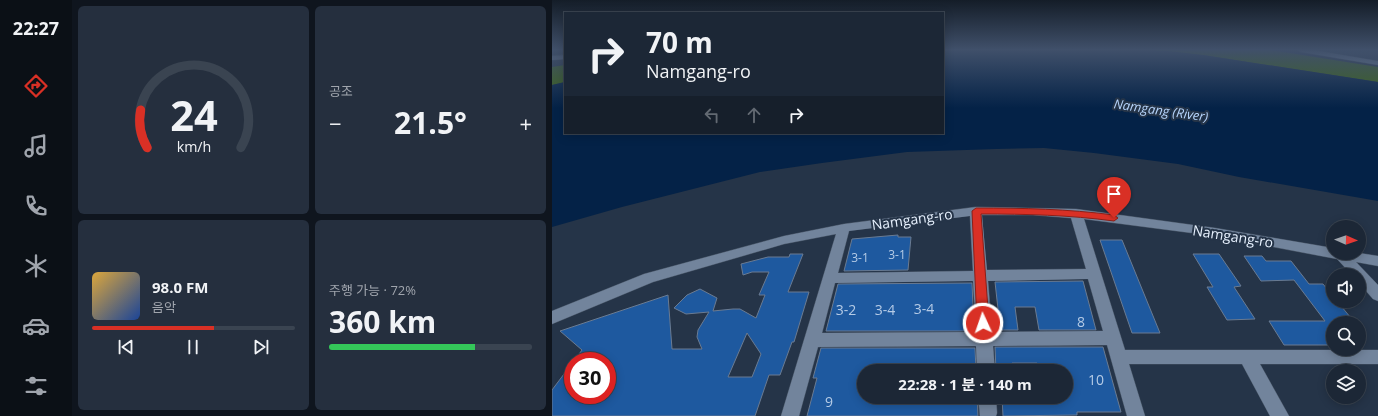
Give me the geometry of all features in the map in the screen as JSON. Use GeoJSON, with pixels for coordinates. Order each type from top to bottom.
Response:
{"type":"FeatureCollection","features":[{"type":"Feature","properties":{"kind":"street","name":"Namgang-ro"},"geometry":{"type":"LineString","coordinates":[[552,318],[649,278],[784,240],[844,228],[976,211],[1076,213],[1215,232],[1326,252]]}},
{"type":"Feature","properties":{"kind":"street"},"geometry":{"type":"LineString","coordinates":[[976,211],[986,364]]}},
{"type":"Feature","properties":{"kind":"street"},"geometry":{"type":"LineString","coordinates":[[1076,213],[1136,416]]}},
{"type":"Feature","properties":{"kind":"street"},"geometry":{"type":"LineString","coordinates":[[790,416],[844,228]]}},
{"type":"Feature","properties":{"kind":"street","name":"Namgang-ro"},"geometry":{"type":"LineString","coordinates":[[1366,259],[1378,261]]}},
{"type":"Feature","properties":{"kind":"street"},"geometry":{"type":"LineString","coordinates":[[1346,260],[1378,295]]}},
{"type":"Feature","properties":{"kind":"street"},"geometry":{"type":"LineString","coordinates":[[830,278],[1093,274]]}},
{"type":"Feature","properties":{"kind":"street"},"geometry":{"type":"LineString","coordinates":[[812,340],[1112,338]]}},
{"type":"Feature","properties":{"kind":"street"},"geometry":{"type":"LineString","coordinates":[[1118,357],[1378,357]]}},
{"type":"Feature","properties":{"kind":"street"},"geometry":{"type":"LineString","coordinates":[[1247,357],[1280,416]]}},
{"type":"Feature","properties":{"kind":"green space"},"geometry":{"type":"Polygon","coordinates":[[[552,69],[564,69],[564,82],[552,85],[552,69]]]}},
{"type":"Feature","properties":{"kind":"green space"},"geometry":{"type":"Polygon","coordinates":[[[1296,69],[1378,69],[1378,82],[1296,69]]]}},
{"type":"Feature","properties":{"kind":"water","name":"Namgang (River)"},"geometry":{"type":"Polygon","coordinates":[[[944,69],[1296,69],[1378,82],[1378,201],[1239,177],[1178,164],[1044,148],[996,149],[907,152],[760,172],[622,207],[552,227],[552,85],[564,82],[564,134],[944,134],[944,69]]]}},
{"type":"Feature","properties":{"kind":"building"},"geometry":{"type":"Polygon","coordinates":[[[898,235],[898,237],[911,237],[908,270],[844,271],[852,239],[898,235]]]}},
{"type":"Feature","properties":{"kind":"building"},"geometry":{"type":"Polygon","coordinates":[[[1100,240],[1122,240],[1160,333],[1132,333],[1100,240]]]}},
{"type":"Feature","properties":{"kind":"building"},"geometry":{"type":"Polygon","coordinates":[[[790,254],[803,254],[788,292],[809,292],[794,342],[792,342],[780,375],[769,375],[755,416],[552,416],[552,390],[564,374],[564,404],[616,404],[616,352],[581,352],[582,350],[560,331],[668,295],[672,349],[702,349],[697,337],[698,330],[709,312],[686,314],[674,308],[687,295],[700,289],[717,298],[713,311],[740,309],[756,318],[765,295],[759,295],[769,272],[752,272],[743,275],[741,264],[768,257],[789,257],[790,254]],[[747,333],[728,377],[752,377],[761,354],[747,333]]]}},
{"type":"Feature","properties":{"kind":"building"},"geometry":{"type":"Polygon","coordinates":[[[1193,254],[1219,254],[1241,286],[1234,287],[1255,319],[1227,320],[1207,287],[1213,287],[1193,254]]]}},
{"type":"Feature","properties":{"kind":"building"},"geometry":{"type":"Polygon","coordinates":[[[1244,256],[1262,256],[1266,261],[1291,261],[1309,284],[1323,284],[1326,288],[1326,308],[1343,308],[1349,316],[1326,316],[1326,345],[1284,345],[1269,321],[1325,321],[1294,280],[1261,281],[1244,256]]]}},
{"type":"Feature","properties":{"kind":"building"},"geometry":{"type":"Polygon","coordinates":[[[1083,281],[1096,330],[1039,330],[1035,307],[1015,307],[1018,330],[993,330],[992,309],[998,309],[995,282],[1083,281]]]}},
{"type":"Feature","properties":{"kind":"building"},"geometry":{"type":"Polygon","coordinates":[[[972,283],[974,331],[826,331],[838,284],[972,283]]]}},
{"type":"Feature","properties":{"kind":"building"},"geometry":{"type":"Polygon","coordinates":[[[995,347],[1103,347],[1121,412],[1077,412],[1077,415],[1003,416],[1002,404],[1073,404],[1073,364],[996,364],[995,347]]]}},
{"type":"Feature","properties":{"kind":"building"},"geometry":{"type":"Polygon","coordinates":[[[821,348],[975,348],[976,364],[857,364],[857,404],[977,404],[978,416],[807,416],[817,378],[813,378],[821,348]]]}},
{"type":"Feature","properties":{"kind":"route"},"geometry":{"type":"LineString","coordinates":[[983,323],[976,211],[1076,213],[1114,218]]}}]}
